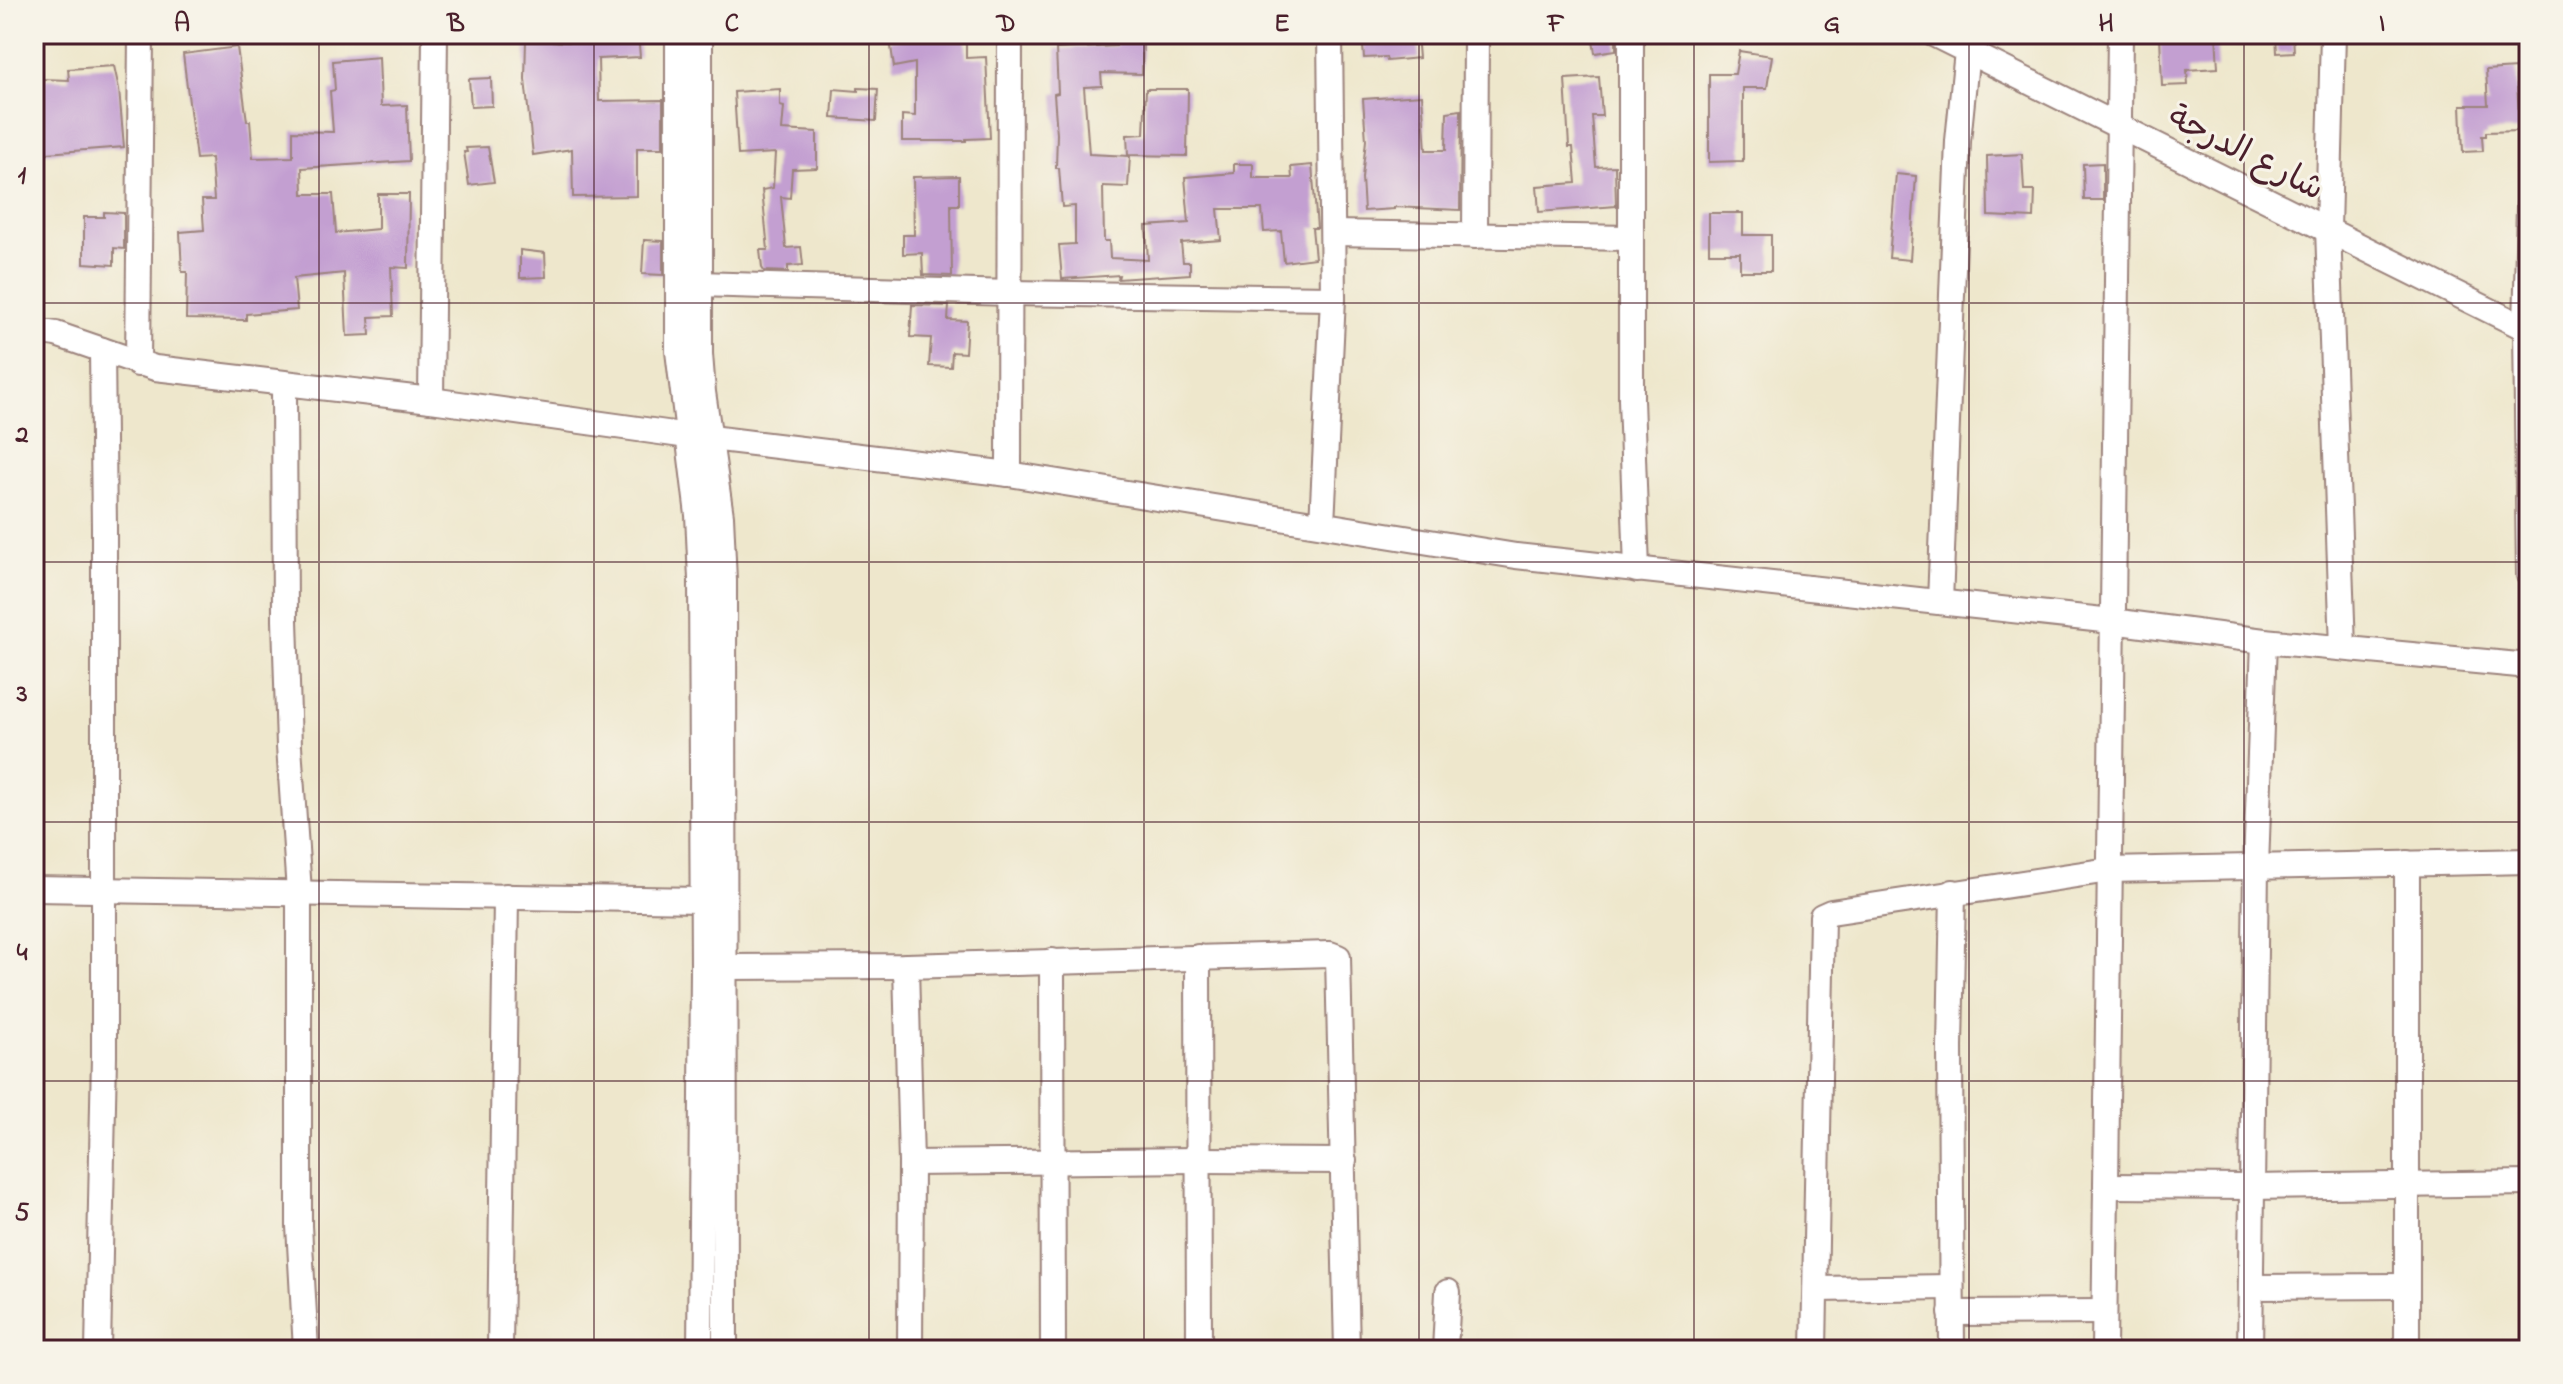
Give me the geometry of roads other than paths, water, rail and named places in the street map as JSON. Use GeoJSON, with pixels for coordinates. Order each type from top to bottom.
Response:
{"type":"FeatureCollection","features":[{"type":"Feature","properties":{"kind":"street"},"geometry":{"type":"LineString","coordinates":[[138,364],[141,34]]}},
{"type":"Feature","properties":{"kind":"street"},"geometry":{"type":"LineString","coordinates":[[431,400],[435,34]]}},
{"type":"Feature","properties":{"kind":"street"},"geometry":{"type":"LineString","coordinates":[[678,34],[678,351],[721,516],[724,581],[725,1350]]}},
{"type":"Feature","properties":{"kind":"street"},"geometry":{"type":"LineString","coordinates":[[700,34],[699,284],[703,392],[698,515],[702,900],[700,1350]]}},
{"type":"Feature","properties":{"kind":"street"},"geometry":{"type":"LineString","coordinates":[[1009,474],[1010,34]]}},
{"type":"Feature","properties":{"kind":"street"},"geometry":{"type":"LineString","coordinates":[[1322,524],[1333,298],[1330,34]]}},
{"type":"Feature","properties":{"kind":"street"},"geometry":{"type":"LineString","coordinates":[[1475,236],[1476,34]]}},
{"type":"Feature","properties":{"kind":"street"},"geometry":{"type":"LineString","coordinates":[[1631,34],[1631,399],[1637,570]]}},
{"type":"Feature","properties":{"kind":"street","name":"شارع الدرجة"},"geometry":{"type":"LineString","coordinates":[[1933,34],[2527,329]]}},
{"type":"Feature","properties":{"kind":"street"},"geometry":{"type":"LineString","coordinates":[[2104,1350],[2120,34]]}},
{"type":"Feature","properties":{"kind":"street"},"geometry":{"type":"LineString","coordinates":[[2333,34],[2328,229],[2343,648]]}},
{"type":"Feature","properties":{"kind":"street"},"geometry":{"type":"LineString","coordinates":[[1940,602],[1958,141],[1967,51]]}},
{"type":"Feature","properties":{"kind":"street"},"geometry":{"type":"LineString","coordinates":[[2529,206],[2529,575]]}},
{"type":"Feature","properties":{"kind":"street"},"geometry":{"type":"LineString","coordinates":[[1333,233],[1631,238]]}},
{"type":"Feature","properties":{"kind":"street"},"geometry":{"type":"LineString","coordinates":[[699,284],[1333,298]]}},
{"type":"Feature","properties":{"kind":"street"},"geometry":{"type":"LineString","coordinates":[[34,331],[56,334],[138,364],[284,385],[431,400],[700,437],[1009,474],[1516,556],[2112,621],[2264,641],[2529,666]]}},
{"type":"Feature","properties":{"kind":"street"},"geometry":{"type":"LineString","coordinates":[[98,1350],[104,890],[102,350]]}},
{"type":"Feature","properties":{"kind":"street"},"geometry":{"type":"LineString","coordinates":[[284,385],[285,636],[299,892],[299,1226],[306,1350]]}},
{"type":"Feature","properties":{"kind":"street"},"geometry":{"type":"LineString","coordinates":[[2250,1350],[2256,867],[2264,641]]}},
{"type":"Feature","properties":{"kind":"street"},"geometry":{"type":"LineString","coordinates":[[1814,1350],[1822,916],[1953,892],[2109,870],[2529,861]]}},
{"type":"Feature","properties":{"kind":"street"},"geometry":{"type":"LineString","coordinates":[[2407,863],[2407,1350]]}},
{"type":"Feature","properties":{"kind":"street"},"geometry":{"type":"LineString","coordinates":[[34,889],[702,900]]}},
{"type":"Feature","properties":{"kind":"street"},"geometry":{"type":"LineString","coordinates":[[1952,1350],[1950,1047],[1953,892]]}},
{"type":"Feature","properties":{"kind":"street"},"geometry":{"type":"LineString","coordinates":[[500,1350],[506,896]]}},
{"type":"Feature","properties":{"kind":"street"},"geometry":{"type":"LineString","coordinates":[[724,967],[906,966],[1330,954],[1338,957],[1347,1350]]}},
{"type":"Feature","properties":{"kind":"street"},"geometry":{"type":"LineString","coordinates":[[1198,957],[1199,1350]]}},
{"type":"Feature","properties":{"kind":"street"},"geometry":{"type":"LineString","coordinates":[[1052,961],[1053,1350]]}},
{"type":"Feature","properties":{"kind":"street"},"geometry":{"type":"LineString","coordinates":[[906,966],[911,1163],[910,1350]]}},
{"type":"Feature","properties":{"kind":"street"},"geometry":{"type":"LineString","coordinates":[[911,1163],[1344,1161]]}},
{"type":"Feature","properties":{"kind":"street"},"geometry":{"type":"LineString","coordinates":[[2106,1186],[2529,1183]]}},
{"type":"Feature","properties":{"kind":"street"},"geometry":{"type":"LineString","coordinates":[[2252,1287],[2406,1286]]}},
{"type":"Feature","properties":{"kind":"street"},"geometry":{"type":"LineString","coordinates":[[1816,1289],[1950,1287]]}},
{"type":"Feature","properties":{"kind":"street"},"geometry":{"type":"LineString","coordinates":[[1445,1350],[1448,1292]]}},
{"type":"Feature","properties":{"kind":"street"},"geometry":{"type":"LineString","coordinates":[[1951,1313],[2104,1312]]}}]}
